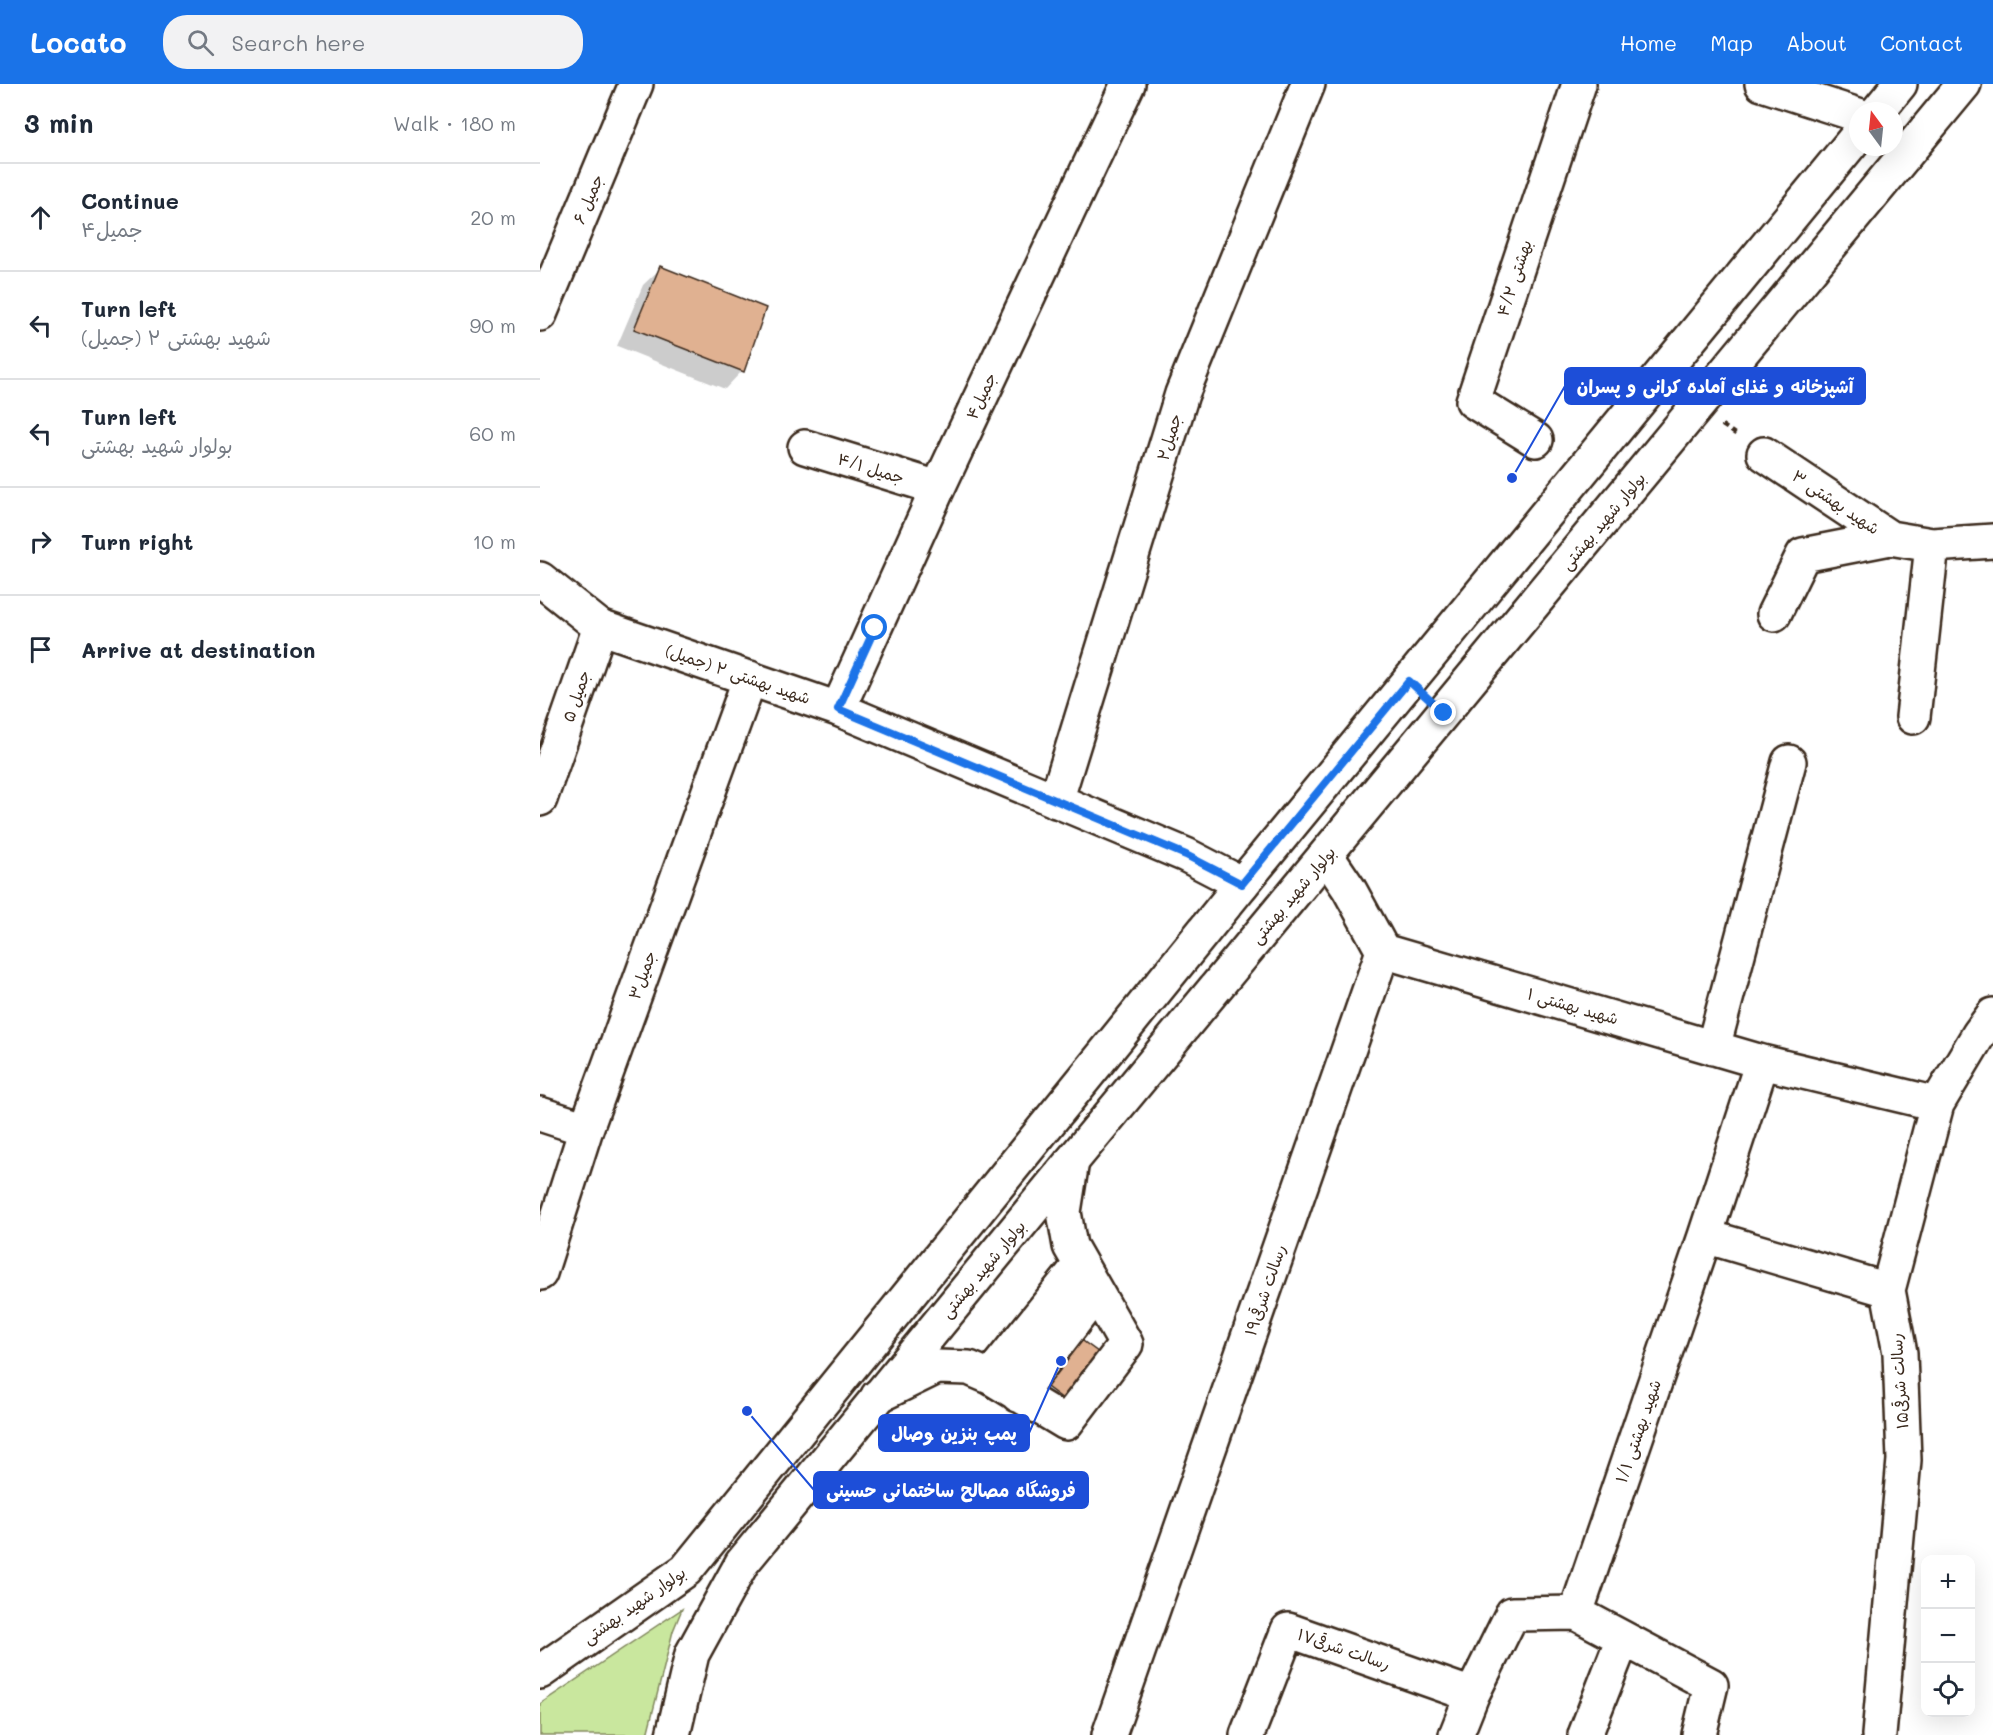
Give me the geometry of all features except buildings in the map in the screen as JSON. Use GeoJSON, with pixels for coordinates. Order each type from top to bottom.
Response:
{"type":"FeatureCollection","features":[{"type":"Feature","properties":{"kind":"street","name":"جمیل ۶"},"geometry":{"type":"LineString","coordinates":[[540,314],[636,84]]}},
{"type":"Feature","properties":{"kind":"street","name":"جمیل۴"},"geometry":{"type":"LineString","coordinates":[[838,709],[938,488],[1128,84]]}},
{"type":"Feature","properties":{"kind":"street","name":"جمیل۲"},"geometry":{"type":"LineString","coordinates":[[1056,801],[1182,394],[1308,84]]}},
{"type":"Feature","properties":{"kind":"street","name":"بهشتی ۴/۲"},"geometry":{"type":"LineString","coordinates":[[1536,440],[1473,401],[1579,84]]}},
{"type":"Feature","properties":{"kind":"street"},"geometry":{"type":"LineString","coordinates":[[1762,84],[1849,112]]}},
{"type":"Feature","properties":{"kind":"street"},"geometry":{"type":"LineString","coordinates":[[1885,102],[1900,84]]}},
{"type":"Feature","properties":{"kind":"street","name":"بولوار شهید بهشتی"},"geometry":{"type":"LineString","coordinates":[[673,1735],[692,1654],[742,1563],[1964,84]]}},
{"type":"Feature","properties":{"kind":"street","name":"بولوار شهید بهشتی"},"geometry":{"type":"LineString","coordinates":[[540,1672],[686,1570],[1242,884],[1849,146]]}},
{"type":"Feature","properties":{"kind":"street","name":"جمیل ۴/۱"},"geometry":{"type":"LineString","coordinates":[[805,447],[938,488]]}},
{"type":"Feature","properties":{"kind":"street","name":"شهید بهشتی ۳"},"geometry":{"type":"LineString","coordinates":[[1764,454],[1890,538],[1932,545],[1993,541]]}},
{"type":"Feature","properties":{"kind":"street"},"geometry":{"type":"LineString","coordinates":[[1774,614],[1803,555],[1890,538]]}},
{"type":"Feature","properties":{"kind":"street"},"geometry":{"type":"LineString","coordinates":[[1913,717],[1932,545]]}},
{"type":"Feature","properties":{"kind":"street","name":"شهید بهشتی ۲ (جمیل)"},"geometry":{"type":"LineString","coordinates":[[540,579],[600,627],[838,709],[1186,855],[1242,884]]}},
{"type":"Feature","properties":{"kind":"street","name":"جمیل ۵"},"geometry":{"type":"LineString","coordinates":[[540,799],[600,627]]}},
{"type":"Feature","properties":{"kind":"street","name":"جمیل۳"},"geometry":{"type":"LineString","coordinates":[[540,1273],[586,1129],[750,678]]}},
{"type":"Feature","properties":{"kind":"street"},"geometry":{"type":"LineString","coordinates":[[1409,681],[1444,713]]}},
{"type":"Feature","properties":{"kind":"street"},"geometry":{"type":"LineString","coordinates":[[1713,1048],[1789,762]]}},
{"type":"Feature","properties":{"kind":"street"},"geometry":{"type":"LineString","coordinates":[[1326,855],[1349,889],[1383,951]]}},
{"type":"Feature","properties":{"kind":"street","name":"شهید بهشتی ۱"},"geometry":{"type":"LineString","coordinates":[[1383,951],[1762,1062]]}},
{"type":"Feature","properties":{"kind":"street","name":"رسالت شرقی۱۹"},"geometry":{"type":"LineString","coordinates":[[1109,1735],[1383,951]]}},
{"type":"Feature","properties":{"kind":"street","name":"رسالت شرقی۱۵"},"geometry":{"type":"LineString","coordinates":[[1879,1735],[1904,1460],[1900,1353],[1888,1290],[1937,1104],[1978,1034],[1993,1014]]}},
{"type":"Feature","properties":{"kind":"street"},"geometry":{"type":"LineString","coordinates":[[1762,1062],[1937,1104]]}},
{"type":"Feature","properties":{"kind":"street","name":"شهید بهشتی ۱/۱"},"geometry":{"type":"LineString","coordinates":[[1576,1613],[1762,1062]]}},
{"type":"Feature","properties":{"kind":"street"},"geometry":{"type":"LineString","coordinates":[[540,1114],[586,1129]]}},
{"type":"Feature","properties":{"kind":"street"},"geometry":{"type":"LineString","coordinates":[[1072,1161],[1064,1212],[1070,1246],[1102,1303]]}},
{"type":"Feature","properties":{"kind":"street"},"geometry":{"type":"LineString","coordinates":[[1705,1236],[1888,1290]]}},
{"type":"Feature","properties":{"kind":"street"},"geometry":{"type":"LineString","coordinates":[[1019,1395],[1102,1303]]}},
{"type":"Feature","properties":{"kind":"street"},"geometry":{"type":"LineString","coordinates":[[1019,1395],[1102,1303]]}},
{"type":"Feature","properties":{"kind":"street"},"geometry":{"type":"LineString","coordinates":[[878,1396],[937,1367],[969,1368],[1019,1395]]}},
{"type":"Feature","properties":{"kind":"street"},"geometry":{"type":"LineString","coordinates":[[713,1538],[742,1563]]}},
{"type":"Feature","properties":{"kind":"street"},"geometry":{"type":"LineString","coordinates":[[1456,1735],[1472,1695],[1512,1614],[1576,1613],[1711,1685],[1700,1735]]}},
{"type":"Feature","properties":{"kind":"street","name":"رسالت شرقی۱۷"},"geometry":{"type":"LineString","coordinates":[[1247,1735],[1288,1630],[1472,1695]]}},
{"type":"Feature","properties":{"kind":"street"},"geometry":{"type":"LineString","coordinates":[[1585,1735],[1623,1638]]}},
{"type":"Feature","properties":{"kind":"path"},"geometry":{"type":"LineString","coordinates":[[1696,408],[1764,454]]}},
{"type":"Feature","properties":{"kind":"green space"},"geometry":{"type":"Polygon","coordinates":[[[682,1609],[673,1631],[647,1735],[540,1735],[540,1704],[682,1609]]]}},
{"type":"Feature","properties":{"kind":"place","name":"آشپزخانه و غذای آماده کرانی و پسران"},"geometry":{"type":"Point","coordinates":[1512,478]}},
{"type":"Feature","properties":{"kind":"place","name":"پمپ بنزین وصال"},"geometry":{"type":"Point","coordinates":[1061,1361]}},
{"type":"Feature","properties":{"kind":"place","name":"فروشگاه مصالح ساختمانی حسینی"},"geometry":{"type":"Point","coordinates":[747,1411]}},
{"type":"Feature","properties":{"kind":"route"},"geometry":{"type":"LineString","coordinates":[[875,628],[838,709],[1186,855],[1242,884],[1409,681],[1444,713]]}}]}
